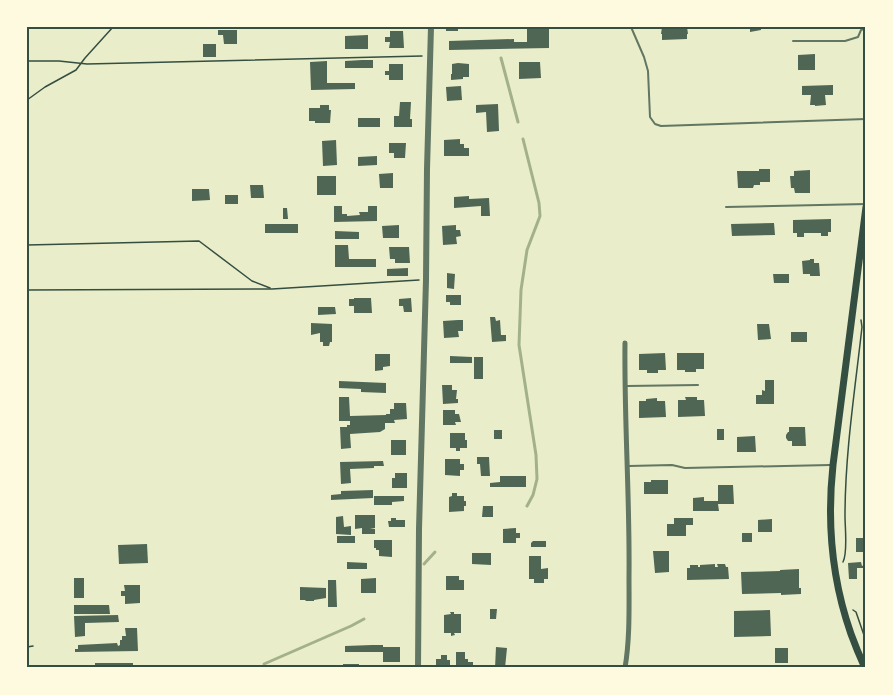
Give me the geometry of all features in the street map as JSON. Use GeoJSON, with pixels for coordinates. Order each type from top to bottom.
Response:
{"type":"FeatureCollection","features":[{"type":"Feature","properties":{"kind":"main road"},"geometry":{"type":"LineString","coordinates":[[865,668],[851,632],[835,566],[830,492],[866,205]]}},
{"type":"Feature","properties":{"kind":"street"},"geometry":{"type":"LineString","coordinates":[[418,668],[419,529],[431,27]]}},
{"type":"Feature","properties":{"kind":"street"},"geometry":{"type":"LineString","coordinates":[[625,343],[629,604],[625,668]]}},
{"type":"Feature","properties":{"kind":"lane"},"geometry":{"type":"LineString","coordinates":[[631,27],[648,71],[650,117],[655,124],[661,126],[866,119]]}},
{"type":"Feature","properties":{"kind":"lane"},"geometry":{"type":"LineString","coordinates":[[793,41],[845,41],[858,37],[861,30],[866,28]]}},
{"type":"Feature","properties":{"kind":"lane"},"geometry":{"type":"LineString","coordinates":[[726,207],[866,205]]}},
{"type":"Feature","properties":{"kind":"lane"},"geometry":{"type":"LineString","coordinates":[[624,387],[698,385]]}},
{"type":"Feature","properties":{"kind":"lane"},"geometry":{"type":"LineString","coordinates":[[627,466],[672,465],[685,468],[833,465]]}},
{"type":"Feature","properties":{"kind":"path"},"geometry":{"type":"LineString","coordinates":[[27,100],[76,70],[113,27]]}},
{"type":"Feature","properties":{"kind":"path"},"geometry":{"type":"LineString","coordinates":[[27,61],[87,64],[290,60],[431,54]]}},
{"type":"Feature","properties":{"kind":"path"},"geometry":{"type":"LineString","coordinates":[[27,245],[199,241],[252,280],[272,289]]}},
{"type":"Feature","properties":{"kind":"path"},"geometry":{"type":"LineString","coordinates":[[27,290],[272,289],[426,280]]}},
{"type":"Feature","properties":{"kind":"path"},"geometry":{"type":"LineString","coordinates":[[843,563],[846,556],[845,477],[862,327],[860,319]]}},
{"type":"Feature","properties":{"kind":"path"},"geometry":{"type":"LineString","coordinates":[[851,608],[856,612],[866,641]]}},
{"type":"Feature","properties":{"kind":"path"},"geometry":{"type":"LineString","coordinates":[[27,647],[33,646]]}},
{"type":"Feature","properties":{"kind":"building"},"geometry":{"type":"Polygon","coordinates":[[[446,27],[458,27],[458,31],[446,31],[446,27]]]}},
{"type":"Feature","properties":{"kind":"building"},"geometry":{"type":"Polygon","coordinates":[[[527,27],[549,27],[549,48],[449,50],[449,41],[514,39],[514,42],[527,42],[527,27]]]}},
{"type":"Feature","properties":{"kind":"building"},"geometry":{"type":"Polygon","coordinates":[[[662,27],[687,27],[687,39],[662,40],[662,27]]]}},
{"type":"Feature","properties":{"kind":"building"},"geometry":{"type":"Polygon","coordinates":[[[750,27],[761,27],[761,30],[750,32],[750,27]]]}},
{"type":"Feature","properties":{"kind":"building"},"geometry":{"type":"Polygon","coordinates":[[[218,30],[237,30],[237,44],[224,44],[223,35],[218,35],[218,30]]]}},
{"type":"Feature","properties":{"kind":"building"},"geometry":{"type":"Polygon","coordinates":[[[390,31],[403,31],[404,48],[389,48],[390,42],[385,42],[385,37],[390,37],[390,31]]]}},
{"type":"Feature","properties":{"kind":"building"},"geometry":{"type":"Polygon","coordinates":[[[368,35],[368,49],[345,49],[345,36],[368,35]]]}},
{"type":"Feature","properties":{"kind":"building"},"geometry":{"type":"Polygon","coordinates":[[[203,44],[216,44],[216,57],[203,57],[203,44]]]}},
{"type":"Feature","properties":{"kind":"building"},"geometry":{"type":"Polygon","coordinates":[[[815,54],[815,70],[798,70],[798,55],[815,54]]]}},
{"type":"Feature","properties":{"kind":"building"},"geometry":{"type":"Polygon","coordinates":[[[373,60],[373,68],[345,68],[345,61],[373,60]]]}},
{"type":"Feature","properties":{"kind":"building"},"geometry":{"type":"Polygon","coordinates":[[[327,61],[327,83],[355,83],[355,89],[311,90],[310,62],[327,61]]]}},
{"type":"Feature","properties":{"kind":"building"},"geometry":{"type":"Polygon","coordinates":[[[519,62],[540,62],[541,78],[519,79],[519,62]]]}},
{"type":"Feature","properties":{"kind":"building"},"geometry":{"type":"Polygon","coordinates":[[[389,64],[403,64],[403,80],[389,80],[389,75],[385,75],[385,71],[389,71],[389,64]]]}},
{"type":"Feature","properties":{"kind":"building"},"geometry":{"type":"Polygon","coordinates":[[[452,64],[469,64],[469,77],[451,80],[452,64]]]}},
{"type":"Feature","properties":{"kind":"building"},"geometry":{"type":"Polygon","coordinates":[[[833,85],[833,95],[825,95],[826,105],[810,105],[811,95],[802,95],[802,86],[833,85]]]}},
{"type":"Feature","properties":{"kind":"building"},"geometry":{"type":"Polygon","coordinates":[[[461,86],[462,100],[447,101],[446,87],[461,86]]]}},
{"type":"Feature","properties":{"kind":"building"},"geometry":{"type":"Polygon","coordinates":[[[400,102],[411,102],[412,127],[394,127],[394,116],[399,116],[400,102]]]}},
{"type":"Feature","properties":{"kind":"building"},"geometry":{"type":"Polygon","coordinates":[[[498,104],[499,131],[487,132],[486,112],[476,113],[476,105],[498,104]]]}},
{"type":"Feature","properties":{"kind":"building"},"geometry":{"type":"Polygon","coordinates":[[[320,105],[329,105],[330,123],[309,121],[309,108],[320,108],[320,105]]]}},
{"type":"Feature","properties":{"kind":"building"},"geometry":{"type":"Polygon","coordinates":[[[358,118],[380,118],[380,127],[358,127],[358,118]]]}},
{"type":"Feature","properties":{"kind":"building"},"geometry":{"type":"Polygon","coordinates":[[[460,139],[460,144],[464,144],[464,148],[469,148],[469,156],[444,156],[444,140],[460,139]]]}},
{"type":"Feature","properties":{"kind":"building"},"geometry":{"type":"Polygon","coordinates":[[[336,140],[337,165],[323,166],[322,141],[336,140]]]}},
{"type":"Feature","properties":{"kind":"building"},"geometry":{"type":"Polygon","coordinates":[[[389,143],[406,143],[405,158],[394,158],[394,153],[389,153],[389,143]]]}},
{"type":"Feature","properties":{"kind":"building"},"geometry":{"type":"Polygon","coordinates":[[[377,156],[377,165],[358,166],[358,157],[377,156]]]}},
{"type":"Feature","properties":{"kind":"building"},"geometry":{"type":"Polygon","coordinates":[[[759,169],[770,169],[770,182],[760,182],[760,185],[754,185],[753,188],[738,188],[737,171],[759,171],[759,169]]]}},
{"type":"Feature","properties":{"kind":"building"},"geometry":{"type":"Polygon","coordinates":[[[810,170],[810,193],[795,193],[794,188],[791,188],[790,176],[794,176],[794,171],[810,170]]]}},
{"type":"Feature","properties":{"kind":"building"},"geometry":{"type":"Polygon","coordinates":[[[393,173],[393,188],[380,188],[379,174],[393,173]]]}},
{"type":"Feature","properties":{"kind":"building"},"geometry":{"type":"Polygon","coordinates":[[[317,176],[336,176],[336,195],[317,195],[317,176]]]}},
{"type":"Feature","properties":{"kind":"building"},"geometry":{"type":"Polygon","coordinates":[[[250,185],[263,185],[264,198],[251,198],[250,185]]]}},
{"type":"Feature","properties":{"kind":"building"},"geometry":{"type":"Polygon","coordinates":[[[192,189],[209,189],[210,200],[192,201],[192,189]]]}},
{"type":"Feature","properties":{"kind":"building"},"geometry":{"type":"Polygon","coordinates":[[[225,195],[238,195],[238,204],[225,204],[225,195]]]}},
{"type":"Feature","properties":{"kind":"building"},"geometry":{"type":"Polygon","coordinates":[[[469,196],[469,199],[489,198],[490,216],[481,216],[481,206],[454,208],[454,197],[469,196]]]}},
{"type":"Feature","properties":{"kind":"building"},"geometry":{"type":"Polygon","coordinates":[[[334,206],[342,206],[342,214],[347,214],[347,216],[360,215],[359,212],[368,212],[368,206],[377,206],[377,221],[334,222],[334,206]]]}},
{"type":"Feature","properties":{"kind":"building"},"geometry":{"type":"Polygon","coordinates":[[[283,208],[287,208],[288,219],[283,219],[283,208]]]}},
{"type":"Feature","properties":{"kind":"building"},"geometry":{"type":"Polygon","coordinates":[[[831,219],[831,232],[828,232],[828,236],[821,236],[821,233],[804,233],[804,237],[797,237],[797,233],[793,233],[793,220],[831,219]]]}},
{"type":"Feature","properties":{"kind":"building"},"geometry":{"type":"Polygon","coordinates":[[[774,223],[775,235],[732,236],[731,224],[774,223]]]}},
{"type":"Feature","properties":{"kind":"building"},"geometry":{"type":"Polygon","coordinates":[[[265,224],[298,224],[298,233],[265,233],[265,224]]]}},
{"type":"Feature","properties":{"kind":"building"},"geometry":{"type":"Polygon","coordinates":[[[399,225],[399,238],[383,238],[382,226],[399,225]]]}},
{"type":"Feature","properties":{"kind":"building"},"geometry":{"type":"Polygon","coordinates":[[[456,225],[456,230],[460,230],[461,236],[456,237],[457,244],[443,245],[442,226],[456,225]]]}},
{"type":"Feature","properties":{"kind":"building"},"geometry":{"type":"Polygon","coordinates":[[[335,231],[359,232],[359,239],[335,239],[335,231]]]}},
{"type":"Feature","properties":{"kind":"building"},"geometry":{"type":"Polygon","coordinates":[[[335,245],[348,245],[349,259],[376,259],[376,267],[335,267],[335,245]]]}},
{"type":"Feature","properties":{"kind":"building"},"geometry":{"type":"Polygon","coordinates":[[[389,247],[409,247],[410,263],[395,263],[395,259],[390,259],[389,247]]]}},
{"type":"Feature","properties":{"kind":"building"},"geometry":{"type":"Polygon","coordinates":[[[814,259],[814,263],[819,263],[820,276],[803,274],[802,261],[814,259]]]}},
{"type":"Feature","properties":{"kind":"building"},"geometry":{"type":"Polygon","coordinates":[[[408,268],[408,276],[387,276],[387,269],[408,268]]]}},
{"type":"Feature","properties":{"kind":"building"},"geometry":{"type":"Polygon","coordinates":[[[447,273],[455,274],[454,289],[447,288],[447,273]]]}},
{"type":"Feature","properties":{"kind":"building"},"geometry":{"type":"Polygon","coordinates":[[[773,274],[789,274],[789,283],[774,283],[773,274]]]}},
{"type":"Feature","properties":{"kind":"building"},"geometry":{"type":"Polygon","coordinates":[[[446,295],[461,295],[461,305],[450,305],[450,302],[446,302],[446,295]]]}},
{"type":"Feature","properties":{"kind":"building"},"geometry":{"type":"Polygon","coordinates":[[[371,298],[372,313],[354,313],[354,306],[349,306],[349,299],[371,298]]]}},
{"type":"Feature","properties":{"kind":"building"},"geometry":{"type":"Polygon","coordinates":[[[411,298],[412,312],[404,312],[403,306],[399,306],[399,299],[411,298]]]}},
{"type":"Feature","properties":{"kind":"building"},"geometry":{"type":"Polygon","coordinates":[[[318,307],[335,307],[336,314],[318,315],[318,307]]]}},
{"type":"Feature","properties":{"kind":"building"},"geometry":{"type":"Polygon","coordinates":[[[490,317],[495,317],[496,321],[500,320],[501,335],[506,335],[506,341],[492,342],[490,317]]]}},
{"type":"Feature","properties":{"kind":"building"},"geometry":{"type":"Polygon","coordinates":[[[463,320],[463,331],[458,331],[459,337],[444,338],[443,321],[463,320]]]}},
{"type":"Feature","properties":{"kind":"building"},"geometry":{"type":"Polygon","coordinates":[[[311,323],[332,324],[332,342],[329,346],[323,346],[323,342],[320,342],[320,333],[311,335],[311,323]]]}},
{"type":"Feature","properties":{"kind":"building"},"geometry":{"type":"Polygon","coordinates":[[[757,324],[769,324],[771,339],[758,340],[757,324]]]}},
{"type":"Feature","properties":{"kind":"building"},"geometry":{"type":"Polygon","coordinates":[[[791,332],[807,332],[807,342],[791,342],[791,332]]]}},
{"type":"Feature","properties":{"kind":"building"},"geometry":{"type":"Polygon","coordinates":[[[665,353],[666,370],[647,373],[647,370],[639,370],[639,354],[665,353]]]}},
{"type":"Feature","properties":{"kind":"building"},"geometry":{"type":"Polygon","coordinates":[[[677,353],[704,353],[704,369],[696,369],[696,372],[677,370],[677,353]]]}},
{"type":"Feature","properties":{"kind":"building"},"geometry":{"type":"Polygon","coordinates":[[[375,354],[390,354],[390,366],[375,371],[375,354]]]}},
{"type":"Feature","properties":{"kind":"building"},"geometry":{"type":"Polygon","coordinates":[[[450,356],[472,357],[472,363],[450,363],[450,356]]]}},
{"type":"Feature","properties":{"kind":"building"},"geometry":{"type":"Polygon","coordinates":[[[474,357],[483,357],[483,379],[474,379],[474,357]]]}},
{"type":"Feature","properties":{"kind":"building"},"geometry":{"type":"Polygon","coordinates":[[[765,380],[774,380],[774,404],[756,404],[756,395],[762,395],[762,390],[765,391],[765,380]]]}},
{"type":"Feature","properties":{"kind":"building"},"geometry":{"type":"Polygon","coordinates":[[[339,381],[386,383],[386,393],[339,388],[339,381]]]}},
{"type":"Feature","properties":{"kind":"building"},"geometry":{"type":"Polygon","coordinates":[[[442,385],[452,385],[452,390],[457,390],[458,403],[443,404],[442,385]]]}},
{"type":"Feature","properties":{"kind":"building"},"geometry":{"type":"Polygon","coordinates":[[[339,397],[349,397],[350,416],[386,415],[390,414],[390,409],[394,409],[394,403],[406,403],[407,419],[385,423],[385,429],[380,432],[350,434],[351,448],[341,449],[340,427],[347,427],[350,421],[339,421],[339,397]]]}},
{"type":"Feature","properties":{"kind":"building"},"geometry":{"type":"Polygon","coordinates":[[[685,397],[697,397],[697,400],[704,400],[705,416],[678,417],[678,400],[686,400],[685,397]]]}},
{"type":"Feature","properties":{"kind":"building"},"geometry":{"type":"Polygon","coordinates":[[[657,398],[657,401],[665,401],[666,417],[639,418],[639,401],[657,398]]]}},
{"type":"Feature","properties":{"kind":"building"},"geometry":{"type":"Polygon","coordinates":[[[443,410],[455,410],[461,422],[455,422],[456,425],[443,425],[443,410]]]}},
{"type":"Feature","properties":{"kind":"building"},"geometry":{"type":"Polygon","coordinates":[[[789,427],[805,427],[806,446],[792,446],[792,441],[786,438],[789,427]]]}},
{"type":"Feature","properties":{"kind":"building"},"geometry":{"type":"Polygon","coordinates":[[[717,429],[724,429],[724,440],[717,440],[717,429]]]}},
{"type":"Feature","properties":{"kind":"building"},"geometry":{"type":"Polygon","coordinates":[[[494,430],[502,430],[502,439],[494,439],[494,430]]]}},
{"type":"Feature","properties":{"kind":"building"},"geometry":{"type":"Polygon","coordinates":[[[450,433],[465,433],[467,448],[460,448],[460,451],[456,451],[456,448],[450,448],[450,433]]]}},
{"type":"Feature","properties":{"kind":"building"},"geometry":{"type":"Polygon","coordinates":[[[755,436],[756,452],[737,452],[737,437],[755,436]]]}},
{"type":"Feature","properties":{"kind":"building"},"geometry":{"type":"Polygon","coordinates":[[[391,440],[406,440],[406,455],[391,455],[391,440]]]}},
{"type":"Feature","properties":{"kind":"building"},"geometry":{"type":"Polygon","coordinates":[[[477,457],[489,457],[490,476],[481,476],[477,457]]]}},
{"type":"Feature","properties":{"kind":"building"},"geometry":{"type":"Polygon","coordinates":[[[445,459],[460,459],[460,464],[464,464],[464,470],[460,470],[460,476],[445,475],[445,459]]]}},
{"type":"Feature","properties":{"kind":"building"},"geometry":{"type":"Polygon","coordinates":[[[383,461],[384,466],[350,469],[351,483],[341,484],[340,462],[383,461]]]}},
{"type":"Feature","properties":{"kind":"building"},"geometry":{"type":"Polygon","coordinates":[[[395,473],[407,473],[407,488],[392,488],[392,478],[395,478],[395,473]]]}},
{"type":"Feature","properties":{"kind":"building"},"geometry":{"type":"Polygon","coordinates":[[[500,476],[526,476],[526,487],[490,487],[490,483],[500,482],[500,476]]]}},
{"type":"Feature","properties":{"kind":"building"},"geometry":{"type":"Polygon","coordinates":[[[651,480],[668,480],[668,494],[644,494],[644,482],[651,482],[651,480]]]}},
{"type":"Feature","properties":{"kind":"building"},"geometry":{"type":"Polygon","coordinates":[[[718,485],[733,485],[734,504],[718,504],[719,511],[693,511],[693,498],[704,497],[704,501],[718,501],[718,485]]]}},
{"type":"Feature","properties":{"kind":"building"},"geometry":{"type":"Polygon","coordinates":[[[373,490],[373,498],[331,500],[331,495],[341,494],[341,491],[373,490]]]}},
{"type":"Feature","properties":{"kind":"building"},"geometry":{"type":"Polygon","coordinates":[[[452,493],[464,496],[466,506],[464,506],[464,511],[449,512],[449,497],[452,493]]]}},
{"type":"Feature","properties":{"kind":"building"},"geometry":{"type":"Polygon","coordinates":[[[374,496],[404,496],[404,501],[392,502],[392,505],[374,505],[374,496]]]}},
{"type":"Feature","properties":{"kind":"building"},"geometry":{"type":"Polygon","coordinates":[[[483,506],[493,506],[493,517],[482,517],[483,506]]]}},
{"type":"Feature","properties":{"kind":"building"},"geometry":{"type":"Polygon","coordinates":[[[355,515],[375,515],[375,528],[370,529],[375,529],[375,534],[362,534],[362,528],[355,529],[355,515]]]}},
{"type":"Feature","properties":{"kind":"building"},"geometry":{"type":"Polygon","coordinates":[[[343,516],[344,527],[351,526],[351,535],[336,534],[336,517],[343,516]]]}},
{"type":"Feature","properties":{"kind":"building"},"geometry":{"type":"Polygon","coordinates":[[[391,518],[405,520],[405,527],[389,527],[388,521],[391,521],[391,518]]]}},
{"type":"Feature","properties":{"kind":"building"},"geometry":{"type":"Polygon","coordinates":[[[674,518],[693,518],[693,525],[686,525],[686,536],[667,536],[667,524],[674,524],[674,518]]]}},
{"type":"Feature","properties":{"kind":"building"},"geometry":{"type":"Polygon","coordinates":[[[772,519],[772,532],[758,532],[758,520],[772,519]]]}},
{"type":"Feature","properties":{"kind":"building"},"geometry":{"type":"Polygon","coordinates":[[[516,528],[516,533],[520,533],[520,538],[516,538],[516,543],[503,543],[503,529],[516,528]]]}},
{"type":"Feature","properties":{"kind":"building"},"geometry":{"type":"Polygon","coordinates":[[[742,533],[752,533],[752,542],[742,542],[742,533]]]}},
{"type":"Feature","properties":{"kind":"building"},"geometry":{"type":"Polygon","coordinates":[[[337,536],[355,536],[355,543],[337,543],[337,536]]]}},
{"type":"Feature","properties":{"kind":"building"},"geometry":{"type":"Polygon","coordinates":[[[856,538],[866,538],[866,552],[856,552],[856,538]]]}},
{"type":"Feature","properties":{"kind":"building"},"geometry":{"type":"Polygon","coordinates":[[[374,540],[392,540],[392,557],[379,556],[379,550],[374,548],[374,540]]]}},
{"type":"Feature","properties":{"kind":"building"},"geometry":{"type":"Polygon","coordinates":[[[533,541],[546,541],[546,547],[531,547],[533,541]]]}},
{"type":"Feature","properties":{"kind":"building"},"geometry":{"type":"Polygon","coordinates":[[[147,544],[148,563],[119,564],[118,545],[147,544]]]}},
{"type":"Feature","properties":{"kind":"building"},"geometry":{"type":"Polygon","coordinates":[[[653,551],[669,551],[669,572],[655,573],[653,551]]]}},
{"type":"Feature","properties":{"kind":"building"},"geometry":{"type":"Polygon","coordinates":[[[472,553],[491,553],[491,565],[472,564],[472,553]]]}},
{"type":"Feature","properties":{"kind":"building"},"geometry":{"type":"Polygon","coordinates":[[[529,556],[541,556],[541,569],[548,568],[548,579],[544,579],[544,583],[534,583],[534,579],[529,579],[529,556]]]}},
{"type":"Feature","properties":{"kind":"building"},"geometry":{"type":"Polygon","coordinates":[[[347,562],[367,563],[367,569],[347,569],[347,562]]]}},
{"type":"Feature","properties":{"kind":"building"},"geometry":{"type":"Polygon","coordinates":[[[861,562],[864,568],[857,568],[857,579],[849,579],[848,563],[861,562]]]}},
{"type":"Feature","properties":{"kind":"building"},"geometry":{"type":"Polygon","coordinates":[[[715,564],[715,567],[718,567],[717,564],[725,564],[728,567],[729,579],[687,580],[687,568],[690,568],[690,565],[700,567],[700,565],[715,564]]]}},
{"type":"Feature","properties":{"kind":"building"},"geometry":{"type":"Polygon","coordinates":[[[799,569],[801,594],[742,594],[741,572],[799,569]]]}},
{"type":"Feature","properties":{"kind":"building"},"geometry":{"type":"Polygon","coordinates":[[[446,576],[459,576],[459,580],[464,580],[464,590],[446,590],[446,576]]]}},
{"type":"Feature","properties":{"kind":"building"},"geometry":{"type":"Polygon","coordinates":[[[74,578],[84,578],[84,598],[74,598],[74,578]]]}},
{"type":"Feature","properties":{"kind":"building"},"geometry":{"type":"Polygon","coordinates":[[[376,578],[376,593],[361,593],[361,579],[376,578]]]}},
{"type":"Feature","properties":{"kind":"building"},"geometry":{"type":"Polygon","coordinates":[[[328,580],[336,580],[337,607],[328,607],[328,580]]]}},
{"type":"Feature","properties":{"kind":"building"},"geometry":{"type":"Polygon","coordinates":[[[124,585],[140,585],[140,603],[125,604],[125,596],[121,596],[121,591],[125,591],[124,585]]]}},
{"type":"Feature","properties":{"kind":"building"},"geometry":{"type":"Polygon","coordinates":[[[300,587],[326,588],[326,598],[314,601],[300,600],[300,587]]]}},
{"type":"Feature","properties":{"kind":"building"},"geometry":{"type":"Polygon","coordinates":[[[74,605],[109,605],[110,614],[74,614],[74,605]]]}},
{"type":"Feature","properties":{"kind":"building"},"geometry":{"type":"Polygon","coordinates":[[[490,609],[497,609],[496,619],[490,619],[490,609]]]}},
{"type":"Feature","properties":{"kind":"building"},"geometry":{"type":"Polygon","coordinates":[[[770,610],[771,636],[734,637],[734,611],[770,610]]]}},
{"type":"Feature","properties":{"kind":"building"},"geometry":{"type":"Polygon","coordinates":[[[450,612],[461,614],[461,633],[454,633],[455,635],[451,636],[451,633],[444,633],[444,615],[451,614],[450,612]]]}},
{"type":"Feature","properties":{"kind":"building"},"geometry":{"type":"Polygon","coordinates":[[[118,615],[119,622],[85,623],[85,636],[75,637],[74,616],[118,615]]]}},
{"type":"Feature","properties":{"kind":"building"},"geometry":{"type":"Polygon","coordinates":[[[125,628],[137,628],[138,651],[75,652],[78,645],[117,643],[118,646],[122,636],[126,636],[125,628]]]}},
{"type":"Feature","properties":{"kind":"building"},"geometry":{"type":"Polygon","coordinates":[[[383,645],[383,647],[400,647],[400,662],[383,662],[383,652],[345,652],[345,646],[383,645]]]}},
{"type":"Feature","properties":{"kind":"building"},"geometry":{"type":"Polygon","coordinates":[[[496,647],[507,648],[505,668],[495,668],[496,647]]]}},
{"type":"Feature","properties":{"kind":"building"},"geometry":{"type":"Polygon","coordinates":[[[775,648],[788,648],[788,663],[775,663],[775,648]]]}},
{"type":"Feature","properties":{"kind":"building"},"geometry":{"type":"Polygon","coordinates":[[[456,652],[465,652],[465,659],[473,662],[473,668],[456,668],[456,652]]]}},
{"type":"Feature","properties":{"kind":"building"},"geometry":{"type":"Polygon","coordinates":[[[441,655],[447,655],[450,668],[436,668],[436,659],[441,659],[441,655]]]}},
{"type":"Feature","properties":{"kind":"building"},"geometry":{"type":"Polygon","coordinates":[[[95,663],[133,663],[133,668],[95,668],[95,663]]]}},
{"type":"Feature","properties":{"kind":"building"},"geometry":{"type":"Polygon","coordinates":[[[343,664],[359,664],[359,668],[343,668],[343,664]]]}},
{"type":"Feature","properties":{"kind":"waterway"},"geometry":{"type":"LineString","coordinates":[[501,58],[518,122]]}},
{"type":"Feature","properties":{"kind":"waterway"},"geometry":{"type":"LineString","coordinates":[[523,139],[539,203],[540,216],[527,250],[521,290],[519,345],[536,455],[537,479],[533,495],[527,506]]}},
{"type":"Feature","properties":{"kind":"waterway"},"geometry":{"type":"LineString","coordinates":[[424,564],[435,552]]}},
{"type":"Feature","properties":{"kind":"waterway"},"geometry":{"type":"LineString","coordinates":[[264,664],[364,619]]}}]}
